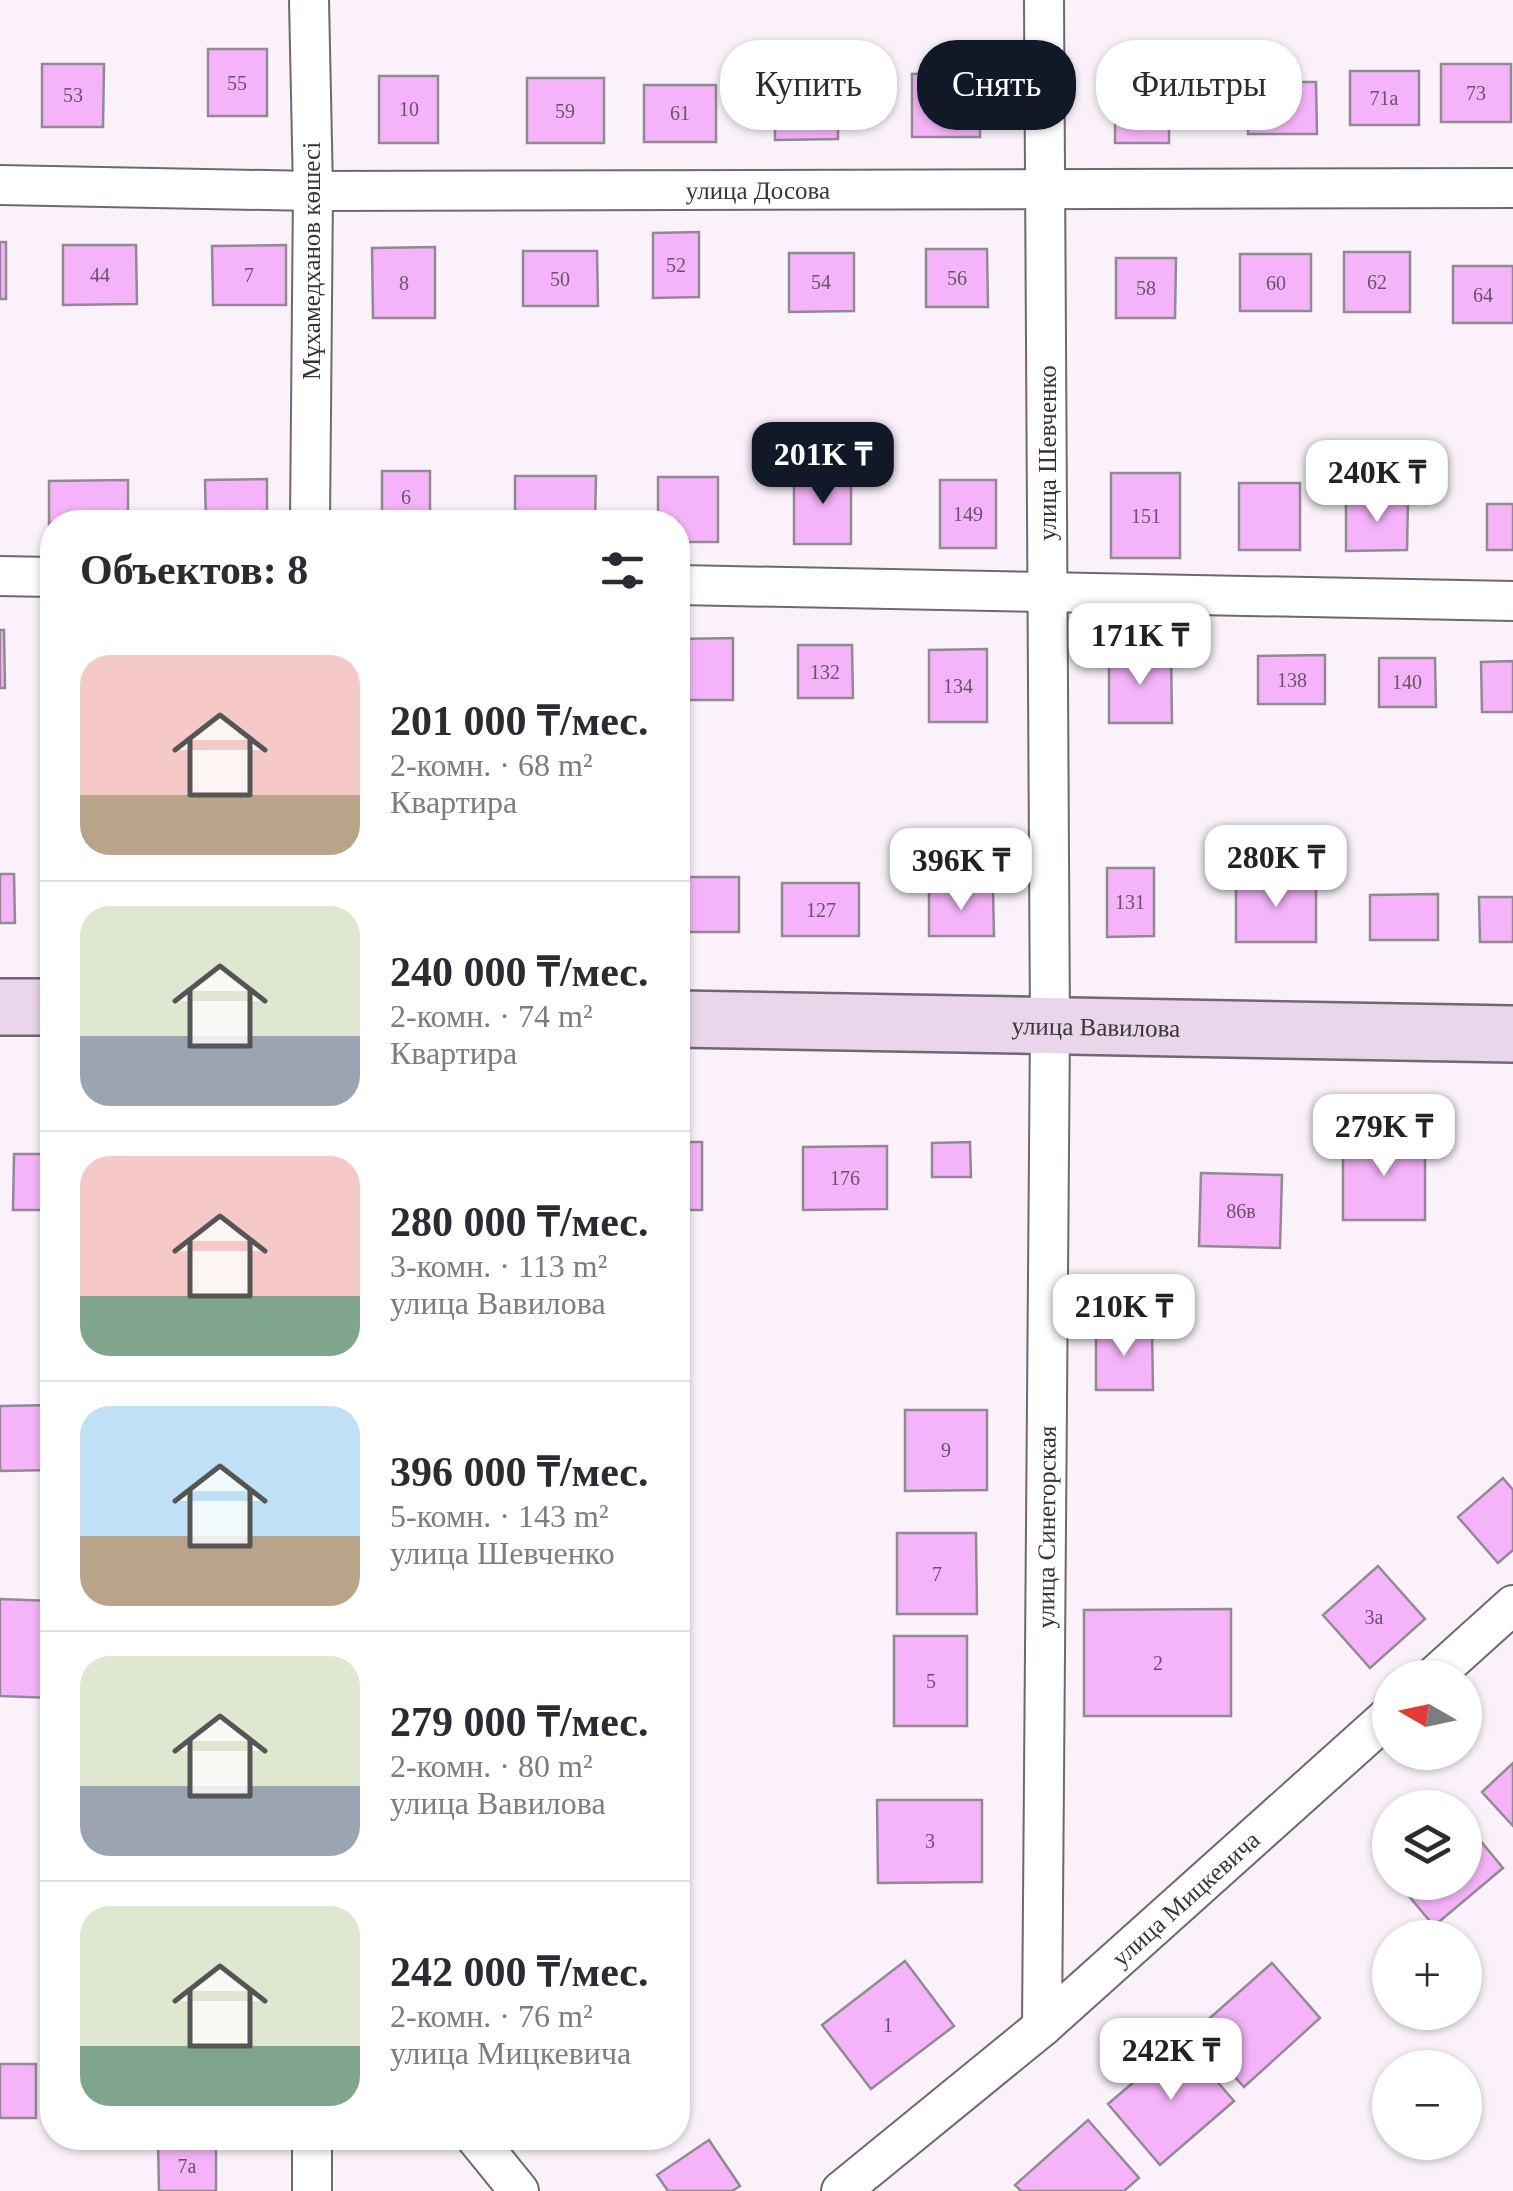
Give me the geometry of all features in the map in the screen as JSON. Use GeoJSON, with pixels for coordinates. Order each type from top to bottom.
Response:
{"type":"FeatureCollection","features":[{"type":"Feature","properties":{"kind":"street","name":"Мұхамедханов көшесі"},"geometry":{"type":"LineString","coordinates":[[309,0],[313,191],[310,510]]}},
{"type":"Feature","properties":{"kind":"street","name":"улица Шевченко"},"geometry":{"type":"LineString","coordinates":[[1044,0],[1050,1026]]}},
{"type":"Feature","properties":{"kind":"street","name":"улица Досова"},"geometry":{"type":"LineString","coordinates":[[0,185],[313,191],[1513,188]]}},
{"type":"Feature","properties":{"kind":"street"},"geometry":{"type":"LineString","coordinates":[[0,576],[40,576]]}},
{"type":"Feature","properties":{"kind":"street"},"geometry":{"type":"LineString","coordinates":[[690,585],[1513,601]]}},
{"type":"Feature","properties":{"kind":"street"},"geometry":{"type":"LineString","coordinates":[[0,1006],[40,1008]]}},
{"type":"Feature","properties":{"kind":"street","name":"улица Вавилова"},"geometry":{"type":"LineString","coordinates":[[690,1019],[1513,1034]]}},
{"type":"Feature","properties":{"kind":"street","name":"улица Синегорская"},"geometry":{"type":"LineString","coordinates":[[1042,2027],[1050,1026]]}},
{"type":"Feature","properties":{"kind":"street"},"geometry":{"type":"LineString","coordinates":[[1452,1660],[1513,1604]]}},
{"type":"Feature","properties":{"kind":"street","name":"улица Мицкевича"},"geometry":{"type":"LineString","coordinates":[[842,2191],[1042,2027],[1372,1731]]}},
{"type":"Feature","properties":{"kind":"street"},"geometry":{"type":"LineString","coordinates":[[312,2150],[312,2191]]}},
{"type":"Feature","properties":{"kind":"street"},"geometry":{"type":"LineString","coordinates":[[486,2150],[518,2191]]}},
{"type":"Feature","properties":{"kind":"building"},"geometry":{"type":"Polygon","coordinates":[[[208,49],[267,49],[267,116],[208,116],[208,49]]]}},
{"type":"Feature","properties":{"kind":"building"},"geometry":{"type":"Polygon","coordinates":[[[42,64],[104,64],[103,127],[42,127],[42,64]]]}},
{"type":"Feature","properties":{"kind":"building"},"geometry":{"type":"Polygon","coordinates":[[[1441,64],[1511,64],[1511,122],[1441,122],[1441,64]]]}},
{"type":"Feature","properties":{"kind":"building"},"geometry":{"type":"Polygon","coordinates":[[[1350,71],[1419,71],[1419,125],[1350,125],[1350,71]]]}},
{"type":"Feature","properties":{"kind":"building"},"geometry":{"type":"Polygon","coordinates":[[[912,74],[917,74],[917,130],[980,130],[980,137],[912,137],[912,74]]]}},
{"type":"Feature","properties":{"kind":"building"},"geometry":{"type":"Polygon","coordinates":[[[379,76],[438,76],[438,143],[379,143],[379,76]]]}},
{"type":"Feature","properties":{"kind":"building"},"geometry":{"type":"Polygon","coordinates":[[[527,78],[604,78],[604,143],[527,143],[527,78]]]}},
{"type":"Feature","properties":{"kind":"building"},"geometry":{"type":"Polygon","coordinates":[[[1302,82],[1316,82],[1317,134],[1248,134],[1248,130],[1302,130],[1302,82]]]}},
{"type":"Feature","properties":{"kind":"building"},"geometry":{"type":"Polygon","coordinates":[[[644,85],[716,85],[716,142],[644,142],[644,85]]]}},
{"type":"Feature","properties":{"kind":"building"},"geometry":{"type":"Polygon","coordinates":[[[775,130],[838,130],[838,139],[775,140],[775,130]]]}},
{"type":"Feature","properties":{"kind":"building"},"geometry":{"type":"Polygon","coordinates":[[[1115,130],[1169,130],[1169,143],[1115,143],[1115,130]]]}},
{"type":"Feature","properties":{"kind":"building"},"geometry":{"type":"Polygon","coordinates":[[[699,232],[699,297],[653,298],[653,233],[699,232]]]}},
{"type":"Feature","properties":{"kind":"building"},"geometry":{"type":"Polygon","coordinates":[[[0,242],[6,242],[6,299],[0,299],[0,242]]]}},
{"type":"Feature","properties":{"kind":"building"},"geometry":{"type":"Polygon","coordinates":[[[63,245],[136,245],[137,304],[63,305],[63,245]]]}},
{"type":"Feature","properties":{"kind":"building"},"geometry":{"type":"Polygon","coordinates":[[[286,245],[286,305],[213,305],[212,246],[286,245]]]}},
{"type":"Feature","properties":{"kind":"building"},"geometry":{"type":"Polygon","coordinates":[[[435,247],[435,318],[373,318],[372,248],[435,247]]]}},
{"type":"Feature","properties":{"kind":"building"},"geometry":{"type":"Polygon","coordinates":[[[926,249],[987,249],[988,307],[926,307],[926,249]]]}},
{"type":"Feature","properties":{"kind":"building"},"geometry":{"type":"Polygon","coordinates":[[[523,251],[597,251],[598,306],[523,306],[523,251]]]}},
{"type":"Feature","properties":{"kind":"building"},"geometry":{"type":"Polygon","coordinates":[[[1344,252],[1410,252],[1410,312],[1344,312],[1344,252]]]}},
{"type":"Feature","properties":{"kind":"building"},"geometry":{"type":"Polygon","coordinates":[[[789,253],[854,253],[854,311],[789,312],[789,253]]]}},
{"type":"Feature","properties":{"kind":"building"},"geometry":{"type":"Polygon","coordinates":[[[1240,254],[1311,254],[1311,311],[1240,311],[1240,254]]]}},
{"type":"Feature","properties":{"kind":"building"},"geometry":{"type":"Polygon","coordinates":[[[1116,258],[1176,258],[1175,318],[1116,318],[1116,258]]]}},
{"type":"Feature","properties":{"kind":"building"},"geometry":{"type":"Polygon","coordinates":[[[1453,266],[1513,266],[1513,323],[1453,323],[1453,266]]]}},
{"type":"Feature","properties":{"kind":"building"},"geometry":{"type":"Polygon","coordinates":[[[851,469],[851,544],[794,544],[794,470],[851,469]]]}},
{"type":"Feature","properties":{"kind":"building"},"geometry":{"type":"Polygon","coordinates":[[[382,471],[430,471],[430,510],[382,510],[382,471]]]}},
{"type":"Feature","properties":{"kind":"building"},"geometry":{"type":"Polygon","coordinates":[[[1111,473],[1180,473],[1180,558],[1111,558],[1111,473]]]}},
{"type":"Feature","properties":{"kind":"building"},"geometry":{"type":"Polygon","coordinates":[[[515,476],[596,476],[595,510],[515,510],[515,476]]]}},
{"type":"Feature","properties":{"kind":"building"},"geometry":{"type":"Polygon","coordinates":[[[658,477],[718,477],[718,542],[690,542],[690,510],[658,510],[658,477]]]}},
{"type":"Feature","properties":{"kind":"building"},"geometry":{"type":"Polygon","coordinates":[[[267,479],[267,510],[206,510],[205,480],[267,479]]]}},
{"type":"Feature","properties":{"kind":"building"},"geometry":{"type":"Polygon","coordinates":[[[128,480],[128,510],[49,510],[49,481],[128,480]]]}},
{"type":"Feature","properties":{"kind":"building"},"geometry":{"type":"Polygon","coordinates":[[[940,480],[996,480],[996,548],[940,548],[940,480]]]}},
{"type":"Feature","properties":{"kind":"building"},"geometry":{"type":"Polygon","coordinates":[[[1239,483],[1300,483],[1300,550],[1239,550],[1239,483]]]}},
{"type":"Feature","properties":{"kind":"building"},"geometry":{"type":"Polygon","coordinates":[[[1346,500],[1408,500],[1407,550],[1346,551],[1346,500]]]}},
{"type":"Feature","properties":{"kind":"building"},"geometry":{"type":"Polygon","coordinates":[[[1487,504],[1513,504],[1513,550],[1487,550],[1487,504]]]}},
{"type":"Feature","properties":{"kind":"building"},"geometry":{"type":"Polygon","coordinates":[[[0,630],[4,630],[5,688],[0,688],[0,630]]]}},
{"type":"Feature","properties":{"kind":"building"},"geometry":{"type":"Polygon","coordinates":[[[733,638],[733,700],[690,700],[690,639],[733,638]]]}},
{"type":"Feature","properties":{"kind":"building"},"geometry":{"type":"Polygon","coordinates":[[[798,645],[852,645],[853,698],[798,698],[798,645]]]}},
{"type":"Feature","properties":{"kind":"building"},"geometry":{"type":"Polygon","coordinates":[[[987,649],[987,722],[929,722],[929,650],[987,649]]]}},
{"type":"Feature","properties":{"kind":"building"},"geometry":{"type":"Polygon","coordinates":[[[1109,652],[1171,652],[1172,723],[1109,723],[1109,652]]]}},
{"type":"Feature","properties":{"kind":"building"},"geometry":{"type":"Polygon","coordinates":[[[1325,655],[1325,704],[1258,704],[1258,656],[1325,655]]]}},
{"type":"Feature","properties":{"kind":"building"},"geometry":{"type":"Polygon","coordinates":[[[1379,658],[1435,658],[1436,707],[1379,707],[1379,658]]]}},
{"type":"Feature","properties":{"kind":"building"},"geometry":{"type":"Polygon","coordinates":[[[1513,661],[1513,712],[1482,712],[1481,662],[1513,661]]]}},
{"type":"Feature","properties":{"kind":"building"},"geometry":{"type":"Polygon","coordinates":[[[1107,868],[1154,868],[1154,936],[1107,937],[1107,868]]]}},
{"type":"Feature","properties":{"kind":"building"},"geometry":{"type":"Polygon","coordinates":[[[0,874],[14,874],[15,923],[0,923],[0,874]]]}},
{"type":"Feature","properties":{"kind":"building"},"geometry":{"type":"Polygon","coordinates":[[[690,877],[739,877],[739,932],[690,932],[690,877]]]}},
{"type":"Feature","properties":{"kind":"building"},"geometry":{"type":"Polygon","coordinates":[[[1236,878],[1316,878],[1316,942],[1236,942],[1236,878]]]}},
{"type":"Feature","properties":{"kind":"building"},"geometry":{"type":"Polygon","coordinates":[[[782,883],[859,883],[859,936],[782,936],[782,883]]]}},
{"type":"Feature","properties":{"kind":"building"},"geometry":{"type":"Polygon","coordinates":[[[929,890],[993,890],[994,936],[929,936],[929,890]]]}},
{"type":"Feature","properties":{"kind":"building"},"geometry":{"type":"Polygon","coordinates":[[[1438,894],[1438,940],[1370,940],[1370,895],[1438,894]]]}},
{"type":"Feature","properties":{"kind":"building"},"geometry":{"type":"Polygon","coordinates":[[[1479,897],[1513,897],[1513,942],[1480,942],[1479,897]]]}},
{"type":"Feature","properties":{"kind":"building"},"geometry":{"type":"Polygon","coordinates":[[[1425,1138],[1425,1220],[1343,1220],[1343,1139],[1425,1138]]]}},
{"type":"Feature","properties":{"kind":"building"},"geometry":{"type":"Polygon","coordinates":[[[690,1142],[702,1142],[702,1210],[690,1210],[690,1142]]]}},
{"type":"Feature","properties":{"kind":"building"},"geometry":{"type":"Polygon","coordinates":[[[970,1142],[971,1177],[932,1177],[932,1143],[970,1142]]]}},
{"type":"Feature","properties":{"kind":"building"},"geometry":{"type":"Polygon","coordinates":[[[887,1146],[887,1209],[803,1210],[803,1147],[887,1146]]]}},
{"type":"Feature","properties":{"kind":"building"},"geometry":{"type":"Polygon","coordinates":[[[14,1154],[40,1154],[40,1210],[13,1210],[14,1154]]]}},
{"type":"Feature","properties":{"kind":"building"},"geometry":{"type":"Polygon","coordinates":[[[1201,1173],[1282,1175],[1280,1248],[1199,1246],[1201,1173]]]}},
{"type":"Feature","properties":{"kind":"building"},"geometry":{"type":"Polygon","coordinates":[[[1152,1328],[1153,1390],[1096,1390],[1096,1329],[1152,1328]]]}},
{"type":"Feature","properties":{"kind":"building"},"geometry":{"type":"Polygon","coordinates":[[[40,1405],[40,1470],[0,1471],[0,1406],[40,1405]]]}},
{"type":"Feature","properties":{"kind":"building"},"geometry":{"type":"Polygon","coordinates":[[[905,1410],[987,1410],[987,1490],[905,1491],[905,1410]]]}},
{"type":"Feature","properties":{"kind":"building"},"geometry":{"type":"Polygon","coordinates":[[[1503,1478],[1513,1490],[1513,1550],[1498,1563],[1458,1517],[1503,1478]]]}},
{"type":"Feature","properties":{"kind":"building"},"geometry":{"type":"Polygon","coordinates":[[[897,1533],[976,1533],[977,1614],[897,1614],[897,1533]]]}},
{"type":"Feature","properties":{"kind":"building"},"geometry":{"type":"Polygon","coordinates":[[[1378,1566],[1425,1619],[1379,1660],[1372,1660],[1370,1668],[1323,1615],[1378,1566]]]}},
{"type":"Feature","properties":{"kind":"building"},"geometry":{"type":"Polygon","coordinates":[[[0,1599],[40,1601],[40,1698],[0,1696],[0,1599]]]}},
{"type":"Feature","properties":{"kind":"building"},"geometry":{"type":"Polygon","coordinates":[[[1231,1609],[1231,1716],[1084,1716],[1084,1610],[1231,1609]]]}},
{"type":"Feature","properties":{"kind":"building"},"geometry":{"type":"Polygon","coordinates":[[[894,1636],[967,1636],[967,1726],[894,1726],[894,1636]]]}},
{"type":"Feature","properties":{"kind":"building"},"geometry":{"type":"Polygon","coordinates":[[[1513,1763],[1513,1826],[1482,1792],[1513,1763]]]}},
{"type":"Feature","properties":{"kind":"building"},"geometry":{"type":"Polygon","coordinates":[[[877,1800],[982,1800],[982,1882],[878,1883],[877,1800]]]}},
{"type":"Feature","properties":{"kind":"building"},"geometry":{"type":"Polygon","coordinates":[[[1482,1843],[1503,1868],[1482,1886],[1482,1843]]]}},
{"type":"Feature","properties":{"kind":"building"},"geometry":{"type":"Polygon","coordinates":[[[1412,1900],[1465,1900],[1441,1920],[1429,1920],[1412,1900]]]}},
{"type":"Feature","properties":{"kind":"building"},"geometry":{"type":"Polygon","coordinates":[[[905,1961],[954,2026],[871,2089],[822,2025],[905,1961]]]}},
{"type":"Feature","properties":{"kind":"building"},"geometry":{"type":"Polygon","coordinates":[[[1272,1963],[1320,2018],[1244,2087],[1194,2032],[1272,1963]]]}},
{"type":"Feature","properties":{"kind":"building"},"geometry":{"type":"Polygon","coordinates":[[[1182,2041],[1234,2101],[1160,2165],[1108,2104],[1182,2041]]]}},
{"type":"Feature","properties":{"kind":"building"},"geometry":{"type":"Polygon","coordinates":[[[0,2064],[36,2064],[36,2118],[0,2118],[0,2064]]]}},
{"type":"Feature","properties":{"kind":"building"},"geometry":{"type":"Polygon","coordinates":[[[1088,2120],[1139,2178],[1124,2191],[1021,2191],[1015,2185],[1088,2120]]]}},
{"type":"Feature","properties":{"kind":"building"},"geometry":{"type":"Polygon","coordinates":[[[709,2140],[740,2186],[732,2191],[668,2191],[657,2175],[709,2140]]]}},
{"type":"Feature","properties":{"kind":"building"},"geometry":{"type":"Polygon","coordinates":[[[158,2150],[216,2150],[216,2191],[159,2191],[158,2150]]]}}]}
